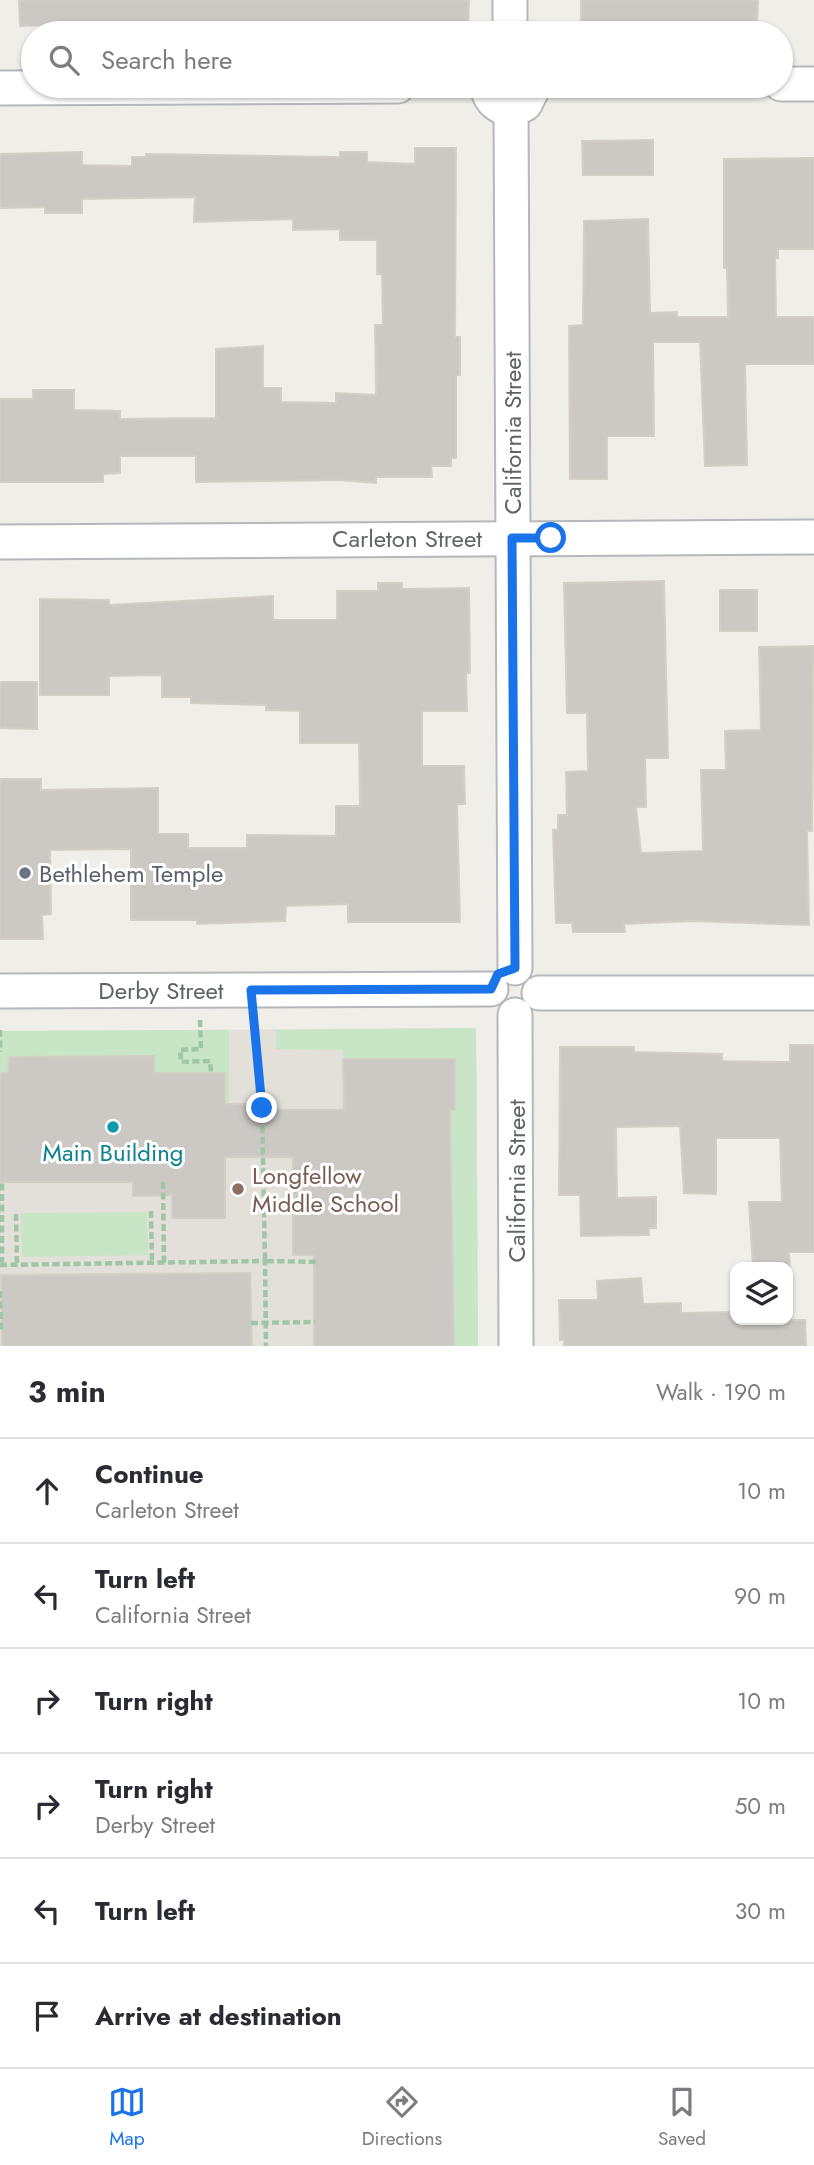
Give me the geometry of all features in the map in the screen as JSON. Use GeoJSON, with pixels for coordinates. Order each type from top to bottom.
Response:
{"type":"FeatureCollection","features":[{"type":"Feature","properties":{"kind":"street"},"geometry":{"type":"LineString","coordinates":[[510,0],[510,21]]}},
{"type":"Feature","properties":{"kind":"street"},"geometry":{"type":"LineString","coordinates":[[793,84],[814,84]]}},
{"type":"Feature","properties":{"kind":"street"},"geometry":{"type":"LineString","coordinates":[[0,88],[21,88]]}},
{"type":"Feature","properties":{"kind":"street"},"geometry":{"type":"LineString","coordinates":[[493,98],[496,104],[518,98]]}},
{"type":"Feature","properties":{"kind":"street","name":"California Street"},"geometry":{"type":"LineString","coordinates":[[503,979],[522,98]]}},
{"type":"Feature","properties":{"kind":"street","name":"Carleton Street"},"geometry":{"type":"LineString","coordinates":[[0,542],[814,537]]}},
{"type":"Feature","properties":{"kind":"street"},"geometry":{"type":"LineString","coordinates":[[527,1004],[532,975],[503,979],[497,1008],[527,1004],[814,993]]}},
{"type":"Feature","properties":{"kind":"street","name":"Derby Street"},"geometry":{"type":"LineString","coordinates":[[0,991],[251,990],[503,979]]}},
{"type":"Feature","properties":{"kind":"street","name":"California Street"},"geometry":{"type":"LineString","coordinates":[[516,1346],[527,1004]]}},
{"type":"Feature","properties":{"kind":"path"},"geometry":{"type":"LineString","coordinates":[[251,990],[262,1108],[266,1346]]}},
{"type":"Feature","properties":{"kind":"path"},"geometry":{"type":"LineString","coordinates":[[200,1024],[201,1049],[180,1050],[181,1062],[210,1061],[211,1073]]}},
{"type":"Feature","properties":{"kind":"path"},"geometry":{"type":"LineString","coordinates":[[0,1030],[0,1052]]}},
{"type":"Feature","properties":{"kind":"path"},"geometry":{"type":"LineString","coordinates":[[163,1182],[164,1263]]}},
{"type":"Feature","properties":{"kind":"path"},"geometry":{"type":"LineString","coordinates":[[2,1183],[1,1264],[320,1262]]}},
{"type":"Feature","properties":{"kind":"path"},"geometry":{"type":"LineString","coordinates":[[151,1211],[152,1262]]}},
{"type":"Feature","properties":{"kind":"path"},"geometry":{"type":"LineString","coordinates":[[16,1213],[17,1264]]}},
{"type":"Feature","properties":{"kind":"path"},"geometry":{"type":"LineString","coordinates":[[0,1291],[1,1330]]}},
{"type":"Feature","properties":{"kind":"path"},"geometry":{"type":"LineString","coordinates":[[251,1323],[314,1322]]}},
{"type":"Feature","properties":{"kind":"shaded area","name":"Longfellow Middle School"},"geometry":{"type":"Polygon","coordinates":[[[476,1028],[478,1346],[0,1346],[0,1031],[476,1028]]]}},
{"type":"Feature","properties":{"kind":"green space"},"geometry":{"type":"Polygon","coordinates":[[[476,1028],[478,1346],[454,1346],[450,1110],[455,1109],[455,1059],[343,1059],[343,1050],[276,1049],[276,1030],[476,1028]]]}},
{"type":"Feature","properties":{"kind":"green space"},"geometry":{"type":"Polygon","coordinates":[[[229,1030],[229,1104],[225,1104],[224,1073],[154,1073],[9,1057],[8,1073],[0,1073],[0,1031],[229,1030]]]}},
{"type":"Feature","properties":{"kind":"green space"},"geometry":{"type":"Polygon","coordinates":[[[147,1212],[148,1255],[22,1257],[21,1213],[147,1212]]]}},
{"type":"Feature","properties":{"kind":"building"},"geometry":{"type":"Polygon","coordinates":[[[19,0],[469,0],[468,21],[21,21],[20,26],[19,0]]]}},
{"type":"Feature","properties":{"kind":"building"},"geometry":{"type":"Polygon","coordinates":[[[581,0],[758,0],[757,21],[581,21],[581,0]]]}},
{"type":"Feature","properties":{"kind":"building"},"geometry":{"type":"Polygon","coordinates":[[[653,140],[653,175],[583,175],[582,141],[653,140]]]}},
{"type":"Feature","properties":{"kind":"building"},"geometry":{"type":"Polygon","coordinates":[[[415,148],[456,148],[455,337],[460,337],[460,375],[456,375],[456,458],[451,458],[451,466],[431,466],[432,477],[376,477],[376,483],[339,480],[196,482],[196,456],[120,456],[120,473],[103,474],[103,482],[0,482],[0,399],[33,399],[33,390],[74,390],[74,410],[120,411],[120,419],[216,418],[216,349],[263,346],[263,388],[281,388],[281,402],[336,403],[336,393],[376,395],[375,325],[383,325],[382,274],[377,274],[377,240],[340,240],[340,229],[293,230],[293,219],[194,222],[195,197],[82,199],[82,213],[45,213],[45,207],[0,208],[0,154],[82,152],[82,165],[132,166],[132,157],[146,157],[146,154],[340,157],[340,152],[367,152],[367,162],[415,164],[415,148]]]}},
{"type":"Feature","properties":{"kind":"building"},"geometry":{"type":"Polygon","coordinates":[[[814,158],[814,249],[778,249],[778,258],[775,258],[776,317],[814,317],[814,364],[745,364],[747,465],[705,466],[700,342],[653,342],[654,436],[607,436],[607,479],[570,479],[569,326],[583,325],[584,221],[648,219],[650,313],[677,312],[677,317],[728,317],[727,268],[724,268],[724,159],[814,158]]]}},
{"type":"Feature","properties":{"kind":"building"},"geometry":{"type":"Polygon","coordinates":[[[664,581],[668,758],[645,758],[646,807],[636,807],[641,853],[703,851],[701,770],[726,770],[725,731],[761,730],[759,647],[814,646],[812,831],[807,831],[809,925],[692,921],[624,924],[625,932],[573,932],[572,923],[556,923],[553,830],[558,830],[558,815],[567,815],[566,772],[588,771],[587,713],[567,713],[564,583],[664,581]]]}},
{"type":"Feature","properties":{"kind":"building"},"geometry":{"type":"Polygon","coordinates":[[[378,583],[402,583],[402,589],[469,588],[470,673],[466,673],[467,711],[422,711],[422,766],[464,766],[465,804],[457,804],[460,922],[348,922],[348,904],[286,906],[285,921],[197,924],[197,920],[131,920],[131,849],[50,850],[51,914],[42,915],[43,939],[0,939],[0,779],[41,779],[41,790],[158,788],[158,834],[188,834],[188,848],[247,848],[247,835],[336,836],[336,806],[360,806],[359,743],[300,743],[300,711],[266,710],[266,705],[191,703],[191,697],[162,697],[162,675],[109,676],[109,695],[40,695],[40,599],[109,600],[109,605],[273,596],[273,620],[337,620],[337,591],[378,591],[378,583]]]}},
{"type":"Feature","properties":{"kind":"building"},"geometry":{"type":"Polygon","coordinates":[[[720,590],[757,590],[757,631],[720,631],[720,590]]]}},
{"type":"Feature","properties":{"kind":"building"},"geometry":{"type":"Polygon","coordinates":[[[0,682],[37,682],[37,729],[0,728],[0,682]]]}},
{"type":"Feature","properties":{"kind":"building"},"geometry":{"type":"Polygon","coordinates":[[[790,1045],[814,1045],[814,1252],[789,1252],[790,1262],[753,1262],[749,1202],[782,1202],[780,1138],[716,1138],[716,1194],[684,1193],[680,1126],[616,1127],[617,1198],[656,1197],[656,1228],[649,1228],[649,1235],[581,1236],[580,1195],[559,1195],[560,1047],[634,1047],[634,1052],[722,1054],[722,1061],[790,1062],[790,1045]]]}},
{"type":"Feature","properties":{"kind":"building"},"geometry":{"type":"Polygon","coordinates":[[[154,1056],[154,1073],[225,1073],[225,1104],[253,1104],[254,1108],[278,1110],[344,1110],[343,1059],[455,1059],[455,1110],[450,1110],[454,1346],[314,1346],[314,1255],[293,1255],[293,1157],[225,1157],[225,1218],[172,1218],[172,1195],[133,1196],[133,1182],[0,1182],[0,1073],[8,1073],[9,1057],[154,1056]]]}},
{"type":"Feature","properties":{"kind":"building"},"geometry":{"type":"Polygon","coordinates":[[[250,1273],[252,1346],[2,1346],[1,1275],[250,1273]]]}},
{"type":"Feature","properties":{"kind":"building"},"geometry":{"type":"Polygon","coordinates":[[[641,1278],[643,1304],[681,1303],[681,1313],[730,1312],[730,1325],[793,1325],[793,1320],[805,1320],[806,1346],[564,1346],[564,1340],[560,1340],[559,1300],[598,1300],[597,1281],[641,1278]]]}},
{"type":"Feature","properties":{"kind":"place","name":"Bethlehem Temple"},"geometry":{"type":"Point","coordinates":[25,873]}},
{"type":"Feature","properties":{"kind":"place","name":"Main Building"},"geometry":{"type":"Point","coordinates":[113,1127]}},
{"type":"Feature","properties":{"kind":"place","name":"Longfellow Middle School"},"geometry":{"type":"Point","coordinates":[238,1189]}},
{"type":"Feature","properties":{"kind":"route"},"geometry":{"type":"LineString","coordinates":[[262,1108],[251,990],[491,989],[498,974],[515,968],[512,538],[551,538]]}}]}
